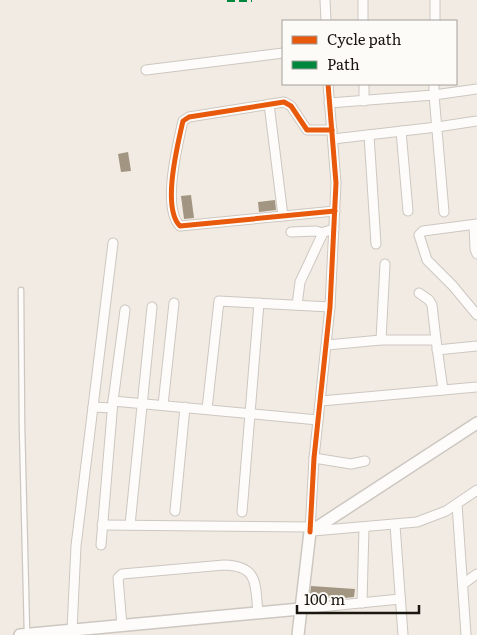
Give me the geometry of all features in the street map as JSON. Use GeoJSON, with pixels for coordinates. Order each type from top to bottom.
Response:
{"type":"FeatureCollection","features":[{"type":"Feature","properties":{"kind":"street"},"geometry":{"type":"LineString","coordinates":[[325,0],[326,20]]}},
{"type":"Feature","properties":{"kind":"street"},"geometry":{"type":"LineString","coordinates":[[363,0],[363,20]]}},
{"type":"Feature","properties":{"kind":"street"},"geometry":{"type":"LineString","coordinates":[[435,0],[435,20]]}},
{"type":"Feature","properties":{"kind":"street"},"geometry":{"type":"LineString","coordinates":[[146,70],[282,53]]}},
{"type":"Feature","properties":{"kind":"street"},"geometry":{"type":"LineString","coordinates":[[298,635],[311,530],[314,458],[330,307],[336,183],[328,85]]}},
{"type":"Feature","properties":{"kind":"street"},"geometry":{"type":"LineString","coordinates":[[364,85],[364,101]]}},
{"type":"Feature","properties":{"kind":"street"},"geometry":{"type":"LineString","coordinates":[[434,85],[444,212]]}},
{"type":"Feature","properties":{"kind":"street"},"geometry":{"type":"LineString","coordinates":[[329,103],[434,96],[477,89]]}},
{"type":"Feature","properties":{"kind":"street"},"geometry":{"type":"LineString","coordinates":[[335,212],[180,226],[177,223],[174,212],[171,187],[172,171],[183,121],[188,116],[284,102],[289,104],[306,130],[332,135],[369,135],[477,121]]}},
{"type":"Feature","properties":{"kind":"street"},"geometry":{"type":"LineString","coordinates":[[269,104],[283,216]]}},
{"type":"Feature","properties":{"kind":"street"},"geometry":{"type":"LineString","coordinates":[[401,131],[408,211]]}},
{"type":"Feature","properties":{"kind":"street"},"geometry":{"type":"LineString","coordinates":[[369,135],[376,244]]}},
{"type":"Feature","properties":{"kind":"street"},"geometry":{"type":"LineString","coordinates":[[477,254],[475,249],[476,224],[423,231],[419,235],[427,260],[453,286],[477,315]]}},
{"type":"Feature","properties":{"kind":"street"},"geometry":{"type":"LineString","coordinates":[[291,232],[316,230],[323,233],[334,229]]}},
{"type":"Feature","properties":{"kind":"street"},"geometry":{"type":"LineString","coordinates":[[297,305],[300,282],[323,233]]}},
{"type":"Feature","properties":{"kind":"street"},"geometry":{"type":"LineString","coordinates":[[77,632],[76,546],[113,243]]}},
{"type":"Feature","properties":{"kind":"street"},"geometry":{"type":"LineString","coordinates":[[381,340],[385,264]]}},
{"type":"Feature","properties":{"kind":"street"},"geometry":{"type":"LineString","coordinates":[[419,293],[429,300],[432,305],[443,390]]}},
{"type":"Feature","properties":{"kind":"street"},"geometry":{"type":"LineString","coordinates":[[207,409],[218,302],[221,300],[330,307]]}},
{"type":"Feature","properties":{"kind":"street"},"geometry":{"type":"LineString","coordinates":[[163,406],[174,303]]}},
{"type":"Feature","properties":{"kind":"street"},"geometry":{"type":"LineString","coordinates":[[242,512],[259,303]]}},
{"type":"Feature","properties":{"kind":"street"},"geometry":{"type":"LineString","coordinates":[[130,525],[152,307]]}},
{"type":"Feature","properties":{"kind":"street"},"geometry":{"type":"LineString","coordinates":[[100,545],[113,405],[125,310]]}},
{"type":"Feature","properties":{"kind":"street"},"geometry":{"type":"LineString","coordinates":[[327,345],[381,340],[436,340]]}},
{"type":"Feature","properties":{"kind":"street"},"geometry":{"type":"LineString","coordinates":[[437,350],[477,346]]}},
{"type":"Feature","properties":{"kind":"street"},"geometry":{"type":"LineString","coordinates":[[321,401],[477,387]]}},
{"type":"Feature","properties":{"kind":"street"},"geometry":{"type":"LineString","coordinates":[[93,406],[142,404],[318,420]]}},
{"type":"Feature","properties":{"kind":"street"},"geometry":{"type":"LineString","coordinates":[[175,511],[185,407]]}},
{"type":"Feature","properties":{"kind":"street"},"geometry":{"type":"LineString","coordinates":[[311,530],[477,423]]}},
{"type":"Feature","properties":{"kind":"street"},"geometry":{"type":"LineString","coordinates":[[314,458],[352,464],[364,461]]}},
{"type":"Feature","properties":{"kind":"street"},"geometry":{"type":"LineString","coordinates":[[102,525],[311,530],[395,525],[417,522],[432,517],[457,504],[477,490]]}},
{"type":"Feature","properties":{"kind":"street"},"geometry":{"type":"LineString","coordinates":[[457,504],[466,635]]}},
{"type":"Feature","properties":{"kind":"street"},"geometry":{"type":"LineString","coordinates":[[395,525],[402,635]]}},
{"type":"Feature","properties":{"kind":"street"},"geometry":{"type":"LineString","coordinates":[[362,603],[364,527]]}},
{"type":"Feature","properties":{"kind":"street"},"geometry":{"type":"LineString","coordinates":[[122,626],[119,576],[186,568],[224,565],[244,568],[253,579],[258,613]]}},
{"type":"Feature","properties":{"kind":"street"},"geometry":{"type":"LineString","coordinates":[[463,584],[477,574]]}},
{"type":"Feature","properties":{"kind":"street"},"geometry":{"type":"LineString","coordinates":[[23,635],[77,632],[400,599]]}},
{"type":"Feature","properties":{"kind":"lane"},"geometry":{"type":"LineString","coordinates":[[21,290],[23,635]]}},
{"type":"Feature","properties":{"kind":"building"},"geometry":{"type":"Polygon","coordinates":[[[128,152],[131,171],[121,172],[118,154],[128,152]]]}},
{"type":"Feature","properties":{"kind":"building"},"geometry":{"type":"Polygon","coordinates":[[[191,195],[194,218],[184,219],[181,196],[191,195]]]}},
{"type":"Feature","properties":{"kind":"building"},"geometry":{"type":"Polygon","coordinates":[[[275,200],[276,210],[259,212],[258,202],[275,200]]]}},
{"type":"Feature","properties":{"kind":"building"},"geometry":{"type":"Polygon","coordinates":[[[311,586],[355,589],[354,597],[319,598],[319,601],[309,602],[311,586]]]}},
{"type":"Feature","properties":{"kind":"marked path"},"geometry":{"type":"LineString","coordinates":[[227,0],[252,0]]}},
{"type":"Feature","properties":{"kind":"cycle path"},"geometry":{"type":"LineString","coordinates":[[310,532],[314,458],[330,307],[336,183],[328,85]]}},
{"type":"Feature","properties":{"kind":"cycle path"},"geometry":{"type":"LineString","coordinates":[[332,130],[307,130],[291,106],[284,102],[189,117],[183,121],[182,125],[174,162],[171,192],[172,206],[180,226],[335,211]]}}]}
